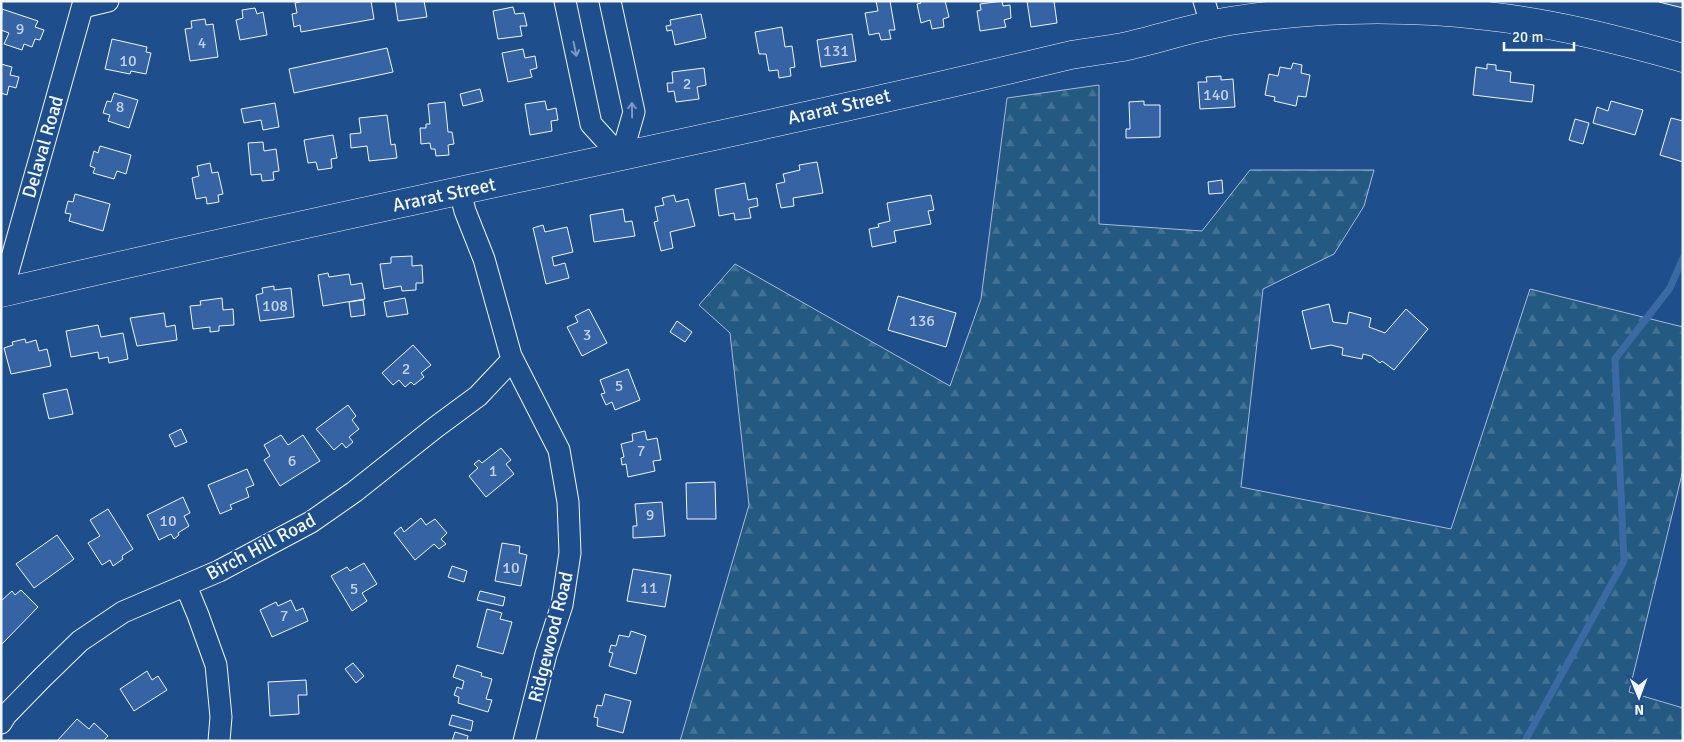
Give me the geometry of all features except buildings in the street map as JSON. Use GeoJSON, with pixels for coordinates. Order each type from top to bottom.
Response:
{"type":"FeatureCollection","features":[{"type":"Feature","properties":{"kind":"main road","name":"Ararat Street"},"geometry":{"type":"LineString","coordinates":[[2,293],[206,246],[620,157],[1071,55],[1122,47],[1209,9],[1276,15],[1328,11],[1385,10],[1429,11],[1488,16],[1588,33],[1683,58]]}},
{"type":"Feature","properties":{"kind":"street"},"geometry":{"type":"LineString","coordinates":[[84,4],[108,1]]}},
{"type":"Feature","properties":{"kind":"street"},"geometry":{"type":"LineString","coordinates":[[565,1],[591,124],[620,157]]}},
{"type":"Feature","properties":{"kind":"street"},"geometry":{"type":"LineString","coordinates":[[610,1],[634,112],[620,157]]}},
{"type":"Feature","properties":{"kind":"street","name":"Delaval Road"},"geometry":{"type":"LineString","coordinates":[[2,293],[84,4]]}},
{"type":"Feature","properties":{"kind":"street","name":"Ridgewood Road"},"geometry":{"type":"LineString","coordinates":[[460,192],[465,211],[484,260],[511,356],[559,450],[568,502],[570,553],[562,605],[546,654],[524,741]]}},
{"type":"Feature","properties":{"kind":"street","name":"Birch Hill Road"},"geometry":{"type":"LineString","coordinates":[[1,723],[6,715],[42,677],[80,641],[123,612],[219,571],[311,522],[354,492],[478,396],[512,360],[511,356]]}},
{"type":"Feature","properties":{"kind":"street"},"geometry":{"type":"LineString","coordinates":[[186,586],[216,665],[221,717],[220,741]]}},
{"type":"Feature","properties":{"kind":"green space"},"geometry":{"type":"Polygon","coordinates":[[[1099,85],[1099,224],[1202,231],[1250,170],[1374,170],[1364,206],[1334,254],[1263,289],[1241,487],[1451,529],[1530,289],[1683,327],[1683,470],[1629,692],[1683,708],[1683,741],[680,741],[749,505],[730,333],[699,305],[735,264],[950,386],[981,299],[1007,98],[1099,85]]]}},
{"type":"Feature","properties":{"kind":"waterway"},"geometry":{"type":"LineString","coordinates":[[1525,741],[1624,561],[1615,359],[1670,288],[1683,258]]}}]}
